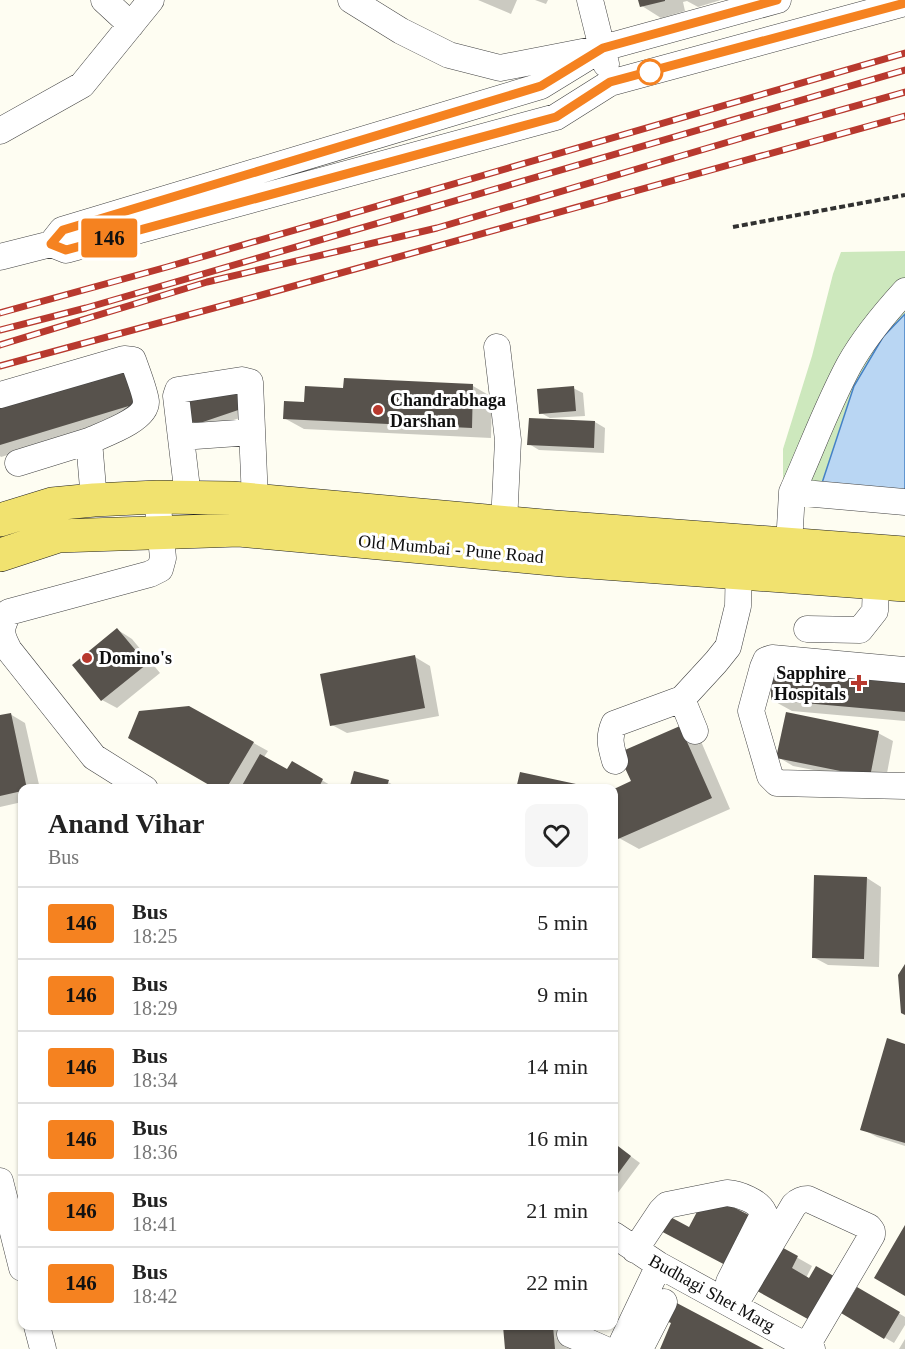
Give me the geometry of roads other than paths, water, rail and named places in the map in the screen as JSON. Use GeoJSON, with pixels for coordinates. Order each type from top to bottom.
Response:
{"type":"FeatureCollection","features":[{"type":"Feature","properties":{"kind":"main road","name":"Old Mumbai - Pune Road"},"geometry":{"type":"LineString","coordinates":[[0,520],[52,504],[94,500],[172,497],[255,500],[521,535],[739,573],[891,584]]}},
{"type":"Feature","properties":{"kind":"main road","name":"Old Mumbai - Pune Road"},"geometry":{"type":"LineString","coordinates":[[0,555],[58,536],[238,530],[739,541],[905,553]]}},
{"type":"Feature","properties":{"kind":"street"},"geometry":{"type":"LineString","coordinates":[[104,0],[131,25]]}},
{"type":"Feature","properties":{"kind":"street"},"geometry":{"type":"LineString","coordinates":[[0,131],[82,85],[151,0]]}},
{"type":"Feature","properties":{"kind":"street"},"geometry":{"type":"LineString","coordinates":[[351,0],[401,31],[449,55],[500,68],[603,48],[778,0]]}},
{"type":"Feature","properties":{"kind":"street"},"geometry":{"type":"LineString","coordinates":[[590,0],[610,82]]}},
{"type":"Feature","properties":{"kind":"street"},"geometry":{"type":"LineString","coordinates":[[51,244],[66,250],[556,117],[610,82],[905,3]]}},
{"type":"Feature","properties":{"kind":"street"},"geometry":{"type":"LineString","coordinates":[[0,257],[51,244],[63,230],[541,86],[603,48]]}},
{"type":"Feature","properties":{"kind":"street"},"geometry":{"type":"LineString","coordinates":[[789,545],[792,492],[832,401],[850,365],[883,315],[905,291]]}},
{"type":"Feature","properties":{"kind":"street"},"geometry":{"type":"LineString","coordinates":[[497,347],[521,535]]}},
{"type":"Feature","properties":{"kind":"street"},"geometry":{"type":"LineString","coordinates":[[0,395],[124,359],[133,360],[146,402],[144,410],[136,418],[89,441],[18,463]]}},
{"type":"Feature","properties":{"kind":"street"},"geometry":{"type":"LineString","coordinates":[[137,784],[93,757],[9,650],[1,638],[1,626],[9,612],[150,574],[160,569],[163,558],[160,532],[172,497],[181,437],[176,396],[178,390],[242,380],[250,382],[255,500]]}},
{"type":"Feature","properties":{"kind":"street"},"geometry":{"type":"LineString","coordinates":[[181,437],[252,432]]}},
{"type":"Feature","properties":{"kind":"street"},"geometry":{"type":"LineString","coordinates":[[89,441],[94,500]]}},
{"type":"Feature","properties":{"kind":"street"},"geometry":{"type":"LineString","coordinates":[[792,492],[905,502]]}},
{"type":"Feature","properties":{"kind":"street"},"geometry":{"type":"LineString","coordinates":[[615,761],[610,744],[614,724],[682,699],[728,647],[738,606],[739,541]]}},
{"type":"Feature","properties":{"kind":"street"},"geometry":{"type":"LineString","coordinates":[[807,629],[860,630],[875,611],[891,584]]}},
{"type":"Feature","properties":{"kind":"street"},"geometry":{"type":"LineString","coordinates":[[905,670],[772,658],[766,660],[763,667],[752,711],[770,776],[777,783],[905,786]]}},
{"type":"Feature","properties":{"kind":"street"},"geometry":{"type":"LineString","coordinates":[[682,699],[695,731]]}},
{"type":"Feature","properties":{"kind":"street"},"geometry":{"type":"LineString","coordinates":[[0,1181],[18,1252]]}},
{"type":"Feature","properties":{"kind":"street"},"geometry":{"type":"LineString","coordinates":[[635,1250],[661,1210],[667,1206],[727,1193],[737,1194],[762,1208],[764,1213],[731,1294]]}},
{"type":"Feature","properties":{"kind":"street"},"geometry":{"type":"LineString","coordinates":[[731,1294],[798,1201],[808,1199],[869,1227],[872,1235],[808,1348]]}},
{"type":"Feature","properties":{"kind":"street","name":"Budhagi Shet Marg"},"geometry":{"type":"LineString","coordinates":[[618,1238],[659,1265],[731,1294],[808,1348]]}},
{"type":"Feature","properties":{"kind":"street"},"geometry":{"type":"LineString","coordinates":[[619,1349],[624,1313],[659,1265]]}},
{"type":"Feature","properties":{"kind":"street"},"geometry":{"type":"LineString","coordinates":[[640,1349],[664,1302]]}},
{"type":"Feature","properties":{"kind":"street"},"geometry":{"type":"LineString","coordinates":[[39,1330],[43,1349]]}},
{"type":"Feature","properties":{"kind":"street"},"geometry":{"type":"LineString","coordinates":[[570,1336],[604,1349]]}},
{"type":"Feature","properties":{"kind":"water"},"geometry":{"type":"Polygon","coordinates":[[[905,314],[905,491],[820,489],[854,386],[883,337],[905,314]]]}},
{"type":"Feature","properties":{"kind":"railway"},"geometry":{"type":"LineString","coordinates":[[0,313],[167,267],[905,53]]}},
{"type":"Feature","properties":{"kind":"railway"},"geometry":{"type":"LineString","coordinates":[[0,330],[86,308],[905,70]]}},
{"type":"Feature","properties":{"kind":"railway"},"geometry":{"type":"LineString","coordinates":[[0,345],[207,282],[437,228],[905,92]]}},
{"type":"Feature","properties":{"kind":"railway"},"geometry":{"type":"LineString","coordinates":[[0,366],[905,116]]}},
{"type":"Feature","properties":{"kind":"place","name":"Chandrabhaga Darshan"},"geometry":{"type":"Point","coordinates":[378,410]}},
{"type":"Feature","properties":{"kind":"place","name":"Domino's"},"geometry":{"type":"Point","coordinates":[87,658]}},
{"type":"Feature","properties":{"kind":"place","name":"Sapphire Hospitals"},"geometry":{"type":"Point","coordinates":[859,683]}}]}
